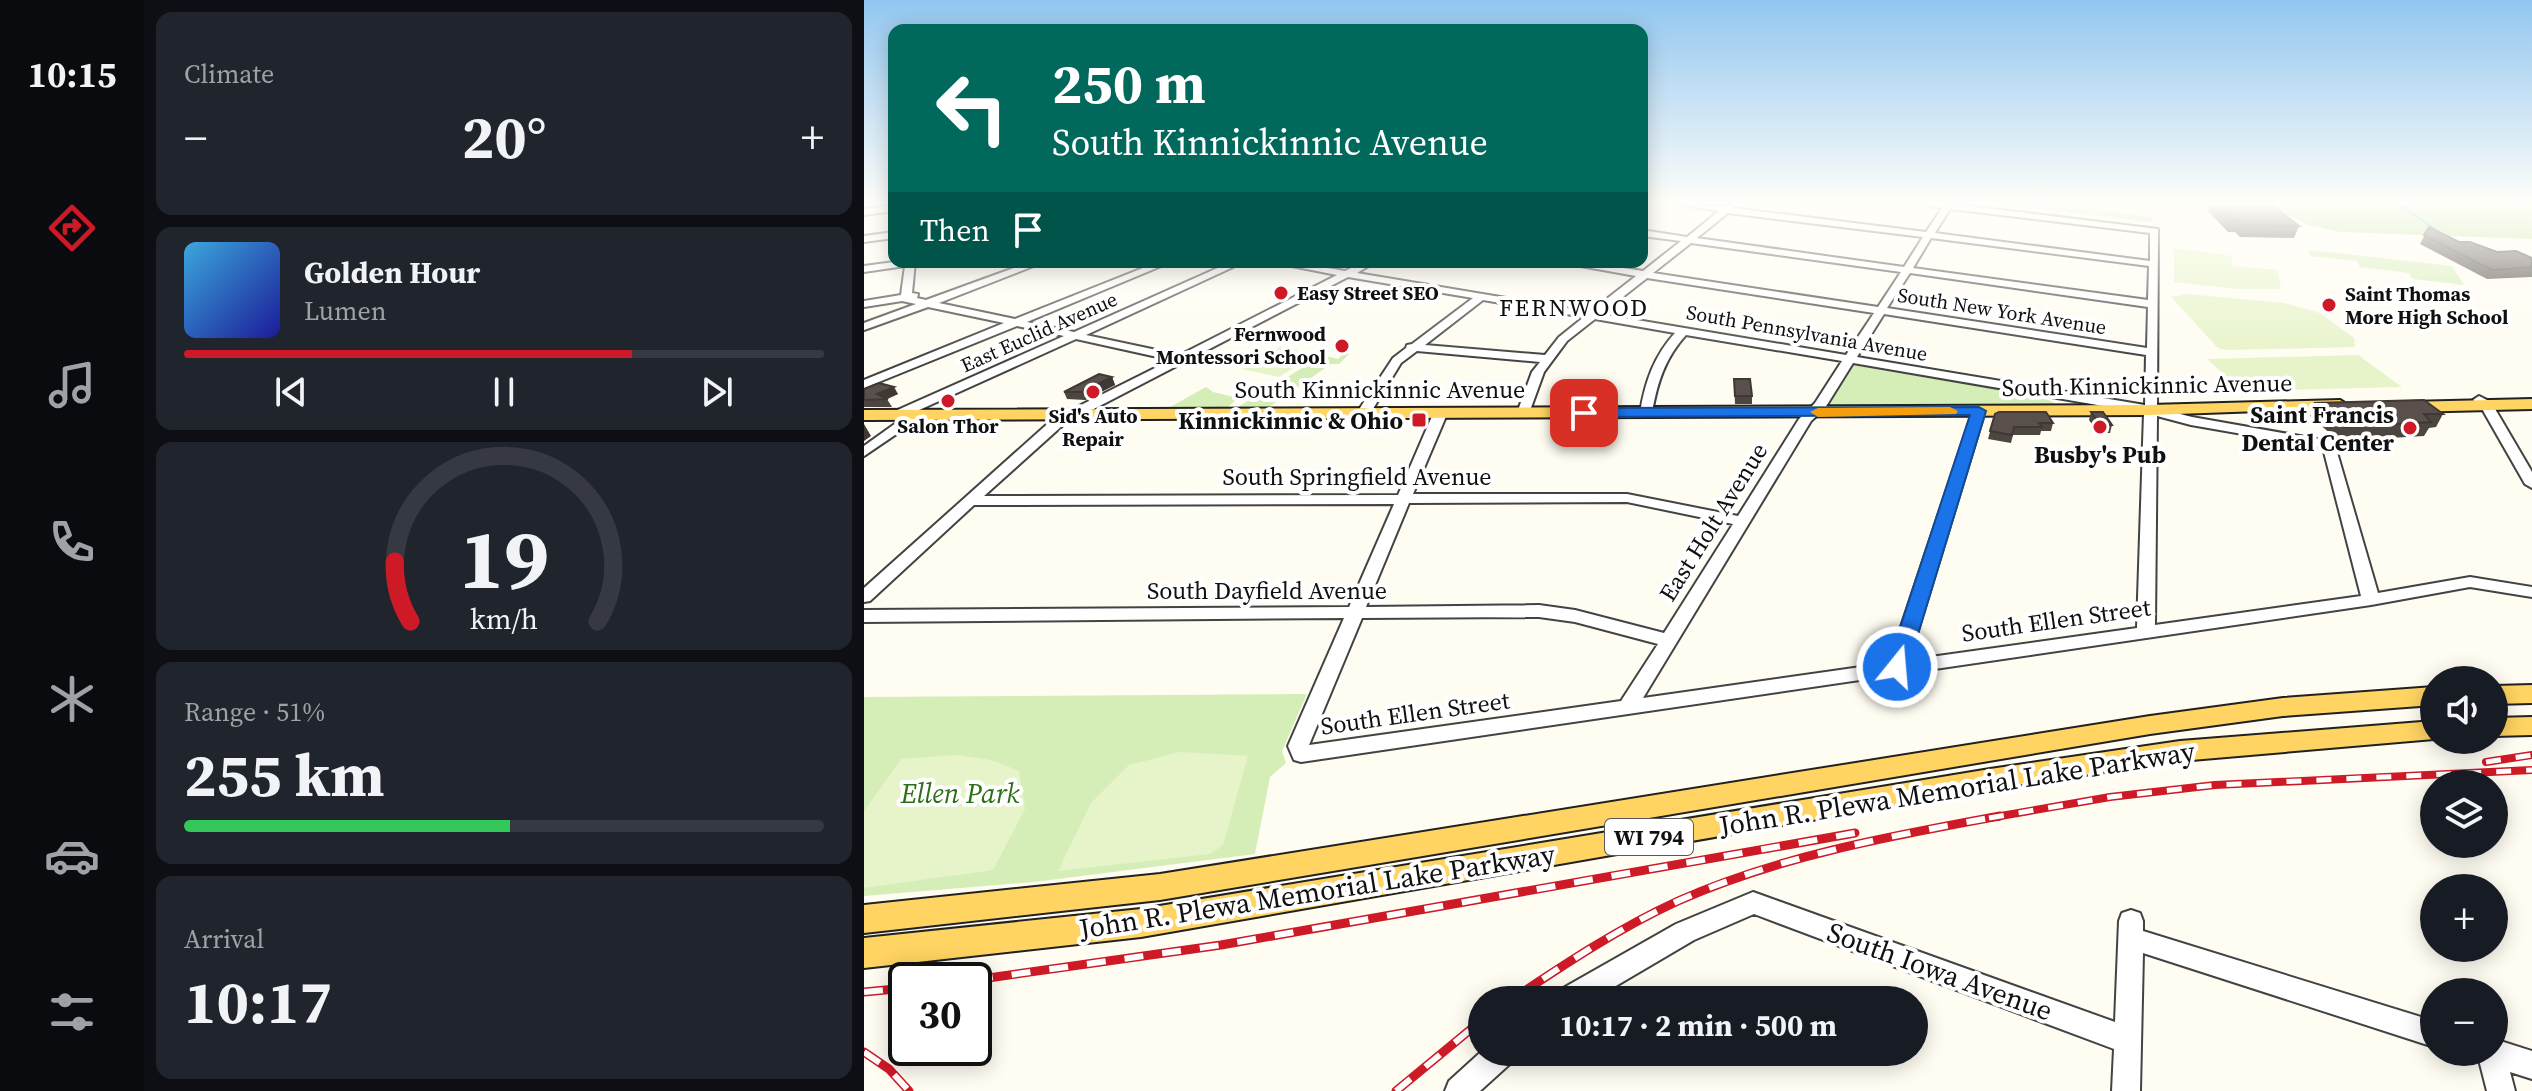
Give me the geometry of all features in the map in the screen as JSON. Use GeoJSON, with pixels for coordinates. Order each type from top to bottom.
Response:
{"type":"FeatureCollection","features":[{"type":"Feature","properties":{"kind":"main road"},"geometry":{"type":"LineString","coordinates":[[2486,407],[2389,403],[2455,406],[2486,407],[2532,401]]}},
{"type":"Feature","properties":{"kind":"main road","name":"South Kinnickinnic Avenue"},"geometry":{"type":"LineString","coordinates":[[864,415],[2067,411],[2360,405]]}},
{"type":"Feature","properties":{"kind":"main road"},"geometry":{"type":"LineString","coordinates":[[2508,695],[2532,694]]}},
{"type":"Feature","properties":{"kind":"main road","name":"John R. Plewa Memorial Lake Parkway"},"geometry":{"type":"LineString","coordinates":[[864,919],[1160,887],[2165,723],[2283,707],[2420,697]]}},
{"type":"Feature","properties":{"kind":"main road"},"geometry":{"type":"LineString","coordinates":[[2508,727],[2532,726]]}},
{"type":"Feature","properties":{"kind":"main road","name":"John R. Plewa Memorial Lake Parkway"},"geometry":{"type":"LineString","coordinates":[[864,953],[1141,923],[1974,782],[2180,751],[2420,731]]}},
{"type":"Feature","properties":{"kind":"street"},"geometry":{"type":"LineString","coordinates":[[1523,413],[1532,385],[1546,359],[1573,329],[1670,255]]}},
{"type":"Feature","properties":{"kind":"street"},"geometry":{"type":"LineString","coordinates":[[1797,255],[2152,304]]}},
{"type":"Feature","properties":{"kind":"street","name":"East Holt Avenue"},"geometry":{"type":"LineString","coordinates":[[1627,708],[1742,521],[1917,255]]}},
{"type":"Feature","properties":{"kind":"street"},"geometry":{"type":"LineString","coordinates":[[2081,255],[2154,264]]}},
{"type":"Feature","properties":{"kind":"street"},"geometry":{"type":"LineString","coordinates":[[2146,631],[2154,255]]}},
{"type":"Feature","properties":{"kind":"street"},"geometry":{"type":"LineString","coordinates":[[864,269],[888,265]]}},
{"type":"Feature","properties":{"kind":"street"},"geometry":{"type":"LineString","coordinates":[[906,297],[909,268]]}},
{"type":"Feature","properties":{"kind":"street"},"geometry":{"type":"LineString","coordinates":[[864,327],[1022,268]]}},
{"type":"Feature","properties":{"kind":"street"},"geometry":{"type":"LineString","coordinates":[[864,392],[1152,268]]}},
{"type":"Feature","properties":{"kind":"street","name":"East Euclid Avenue"},"geometry":{"type":"LineString","coordinates":[[864,452],[906,415],[1226,268]]}},
{"type":"Feature","properties":{"kind":"street","name":"South Pennsylvania Avenue"},"geometry":{"type":"LineString","coordinates":[[1312,268],[2149,410],[2329,445],[2371,600]]}},
{"type":"Feature","properties":{"kind":"street"},"geometry":{"type":"LineString","coordinates":[[864,597],[1058,422],[1358,268]]}},
{"type":"Feature","properties":{"kind":"street","name":"South New York Avenue"},"geometry":{"type":"LineString","coordinates":[[1601,268],[2151,352]]}},
{"type":"Feature","properties":{"kind":"street"},"geometry":{"type":"LineString","coordinates":[[864,304],[970,287]]}},
{"type":"Feature","properties":{"kind":"street"},"geometry":{"type":"LineString","coordinates":[[906,297],[1015,325],[1184,359]]}},
{"type":"Feature","properties":{"kind":"street"},"geometry":{"type":"LineString","coordinates":[[1363,414],[1384,378],[1411,347],[1481,297]]}},
{"type":"Feature","properties":{"kind":"street"},"geometry":{"type":"LineString","coordinates":[[864,384],[1015,325]]}},
{"type":"Feature","properties":{"kind":"street"},"geometry":{"type":"LineString","coordinates":[[1646,413],[1654,370],[1665,349],[1682,332]]}},
{"type":"Feature","properties":{"kind":"street"},"geometry":{"type":"LineString","coordinates":[[1411,347],[1546,359]]}},
{"type":"Feature","properties":{"kind":"street"},"geometry":{"type":"LineString","coordinates":[[2048,394],[2059,400],[2067,411]]}},
{"type":"Feature","properties":{"kind":"street"},"geometry":{"type":"LineString","coordinates":[[2486,407],[2532,484]]}},
{"type":"Feature","properties":{"kind":"street"},"geometry":{"type":"LineString","coordinates":[[1897,667],[1979,411]]}},
{"type":"Feature","properties":{"kind":"street"},"geometry":{"type":"LineString","coordinates":[[1356,614],[1440,414]]}},
{"type":"Feature","properties":{"kind":"street","name":"South Springfield Avenue"},"geometry":{"type":"LineString","coordinates":[[969,501],[1627,498],[1742,521]]}},
{"type":"Feature","properties":{"kind":"street","name":"South Ellen Street"},"geometry":{"type":"LineString","coordinates":[[1356,614],[1298,746],[1301,754],[2371,600],[2470,582],[2532,592]]}},
{"type":"Feature","properties":{"kind":"street","name":"South Dayfield Avenue"},"geometry":{"type":"LineString","coordinates":[[864,616],[1560,612],[1667,640]]}},
{"type":"Feature","properties":{"kind":"street","name":"South Iowa Avenue"},"geometry":{"type":"LineString","coordinates":[[1591,986],[1685,932],[1753,903],[2127,1040]]}},
{"type":"Feature","properties":{"kind":"street"},"geometry":{"type":"LineString","coordinates":[[2126,1091],[2130,929],[2420,1029]]}},
{"type":"Feature","properties":{"kind":"street"},"geometry":{"type":"LineString","coordinates":[[2508,1057],[2532,1065]]}},
{"type":"Feature","properties":{"kind":"street"},"geometry":{"type":"LineString","coordinates":[[1459,1091],[1487,1066]]}},
{"type":"Feature","properties":{"kind":"street"},"geometry":{"type":"LineString","coordinates":[[2495,1066],[2501,1091]]}},
{"type":"Feature","properties":{"kind":"green space"},"geometry":{"type":"Polygon","coordinates":[[[2174,255],[2223,255],[2231,256],[2233,266],[2278,270],[2281,289],[2238,289],[2174,282],[2174,255]]]}},
{"type":"Feature","properties":{"kind":"green space"},"geometry":{"type":"Polygon","coordinates":[[[2353,255],[2452,266],[2464,285],[2413,279],[2409,273],[2360,267],[2357,261],[2310,256],[2353,255]]]}},
{"type":"Feature","properties":{"kind":"green space"},"geometry":{"type":"Polygon","coordinates":[[[2187,294],[2284,303],[2320,313],[2354,338],[2355,347],[2218,348],[2171,297],[2187,294]]]}},
{"type":"Feature","properties":{"kind":"green space"},"geometry":{"type":"Polygon","coordinates":[[[1280,347],[1316,354],[1279,377],[1242,369],[1280,347]]]}},
{"type":"Feature","properties":{"kind":"green space"},"geometry":{"type":"Polygon","coordinates":[[[1344,353],[1349,354],[1339,364],[1331,364],[1269,407],[1238,407],[1317,359],[1326,356],[1338,359],[1344,353]]]}},
{"type":"Feature","properties":{"kind":"green space"},"geometry":{"type":"Polygon","coordinates":[[[2358,355],[2402,387],[2242,391],[2207,359],[2358,355]]]}},
{"type":"Feature","properties":{"kind":"green space"},"geometry":{"type":"Polygon","coordinates":[[[1850,366],[2043,397],[2056,404],[1830,406],[1828,402],[1850,366]]]}},
{"type":"Feature","properties":{"kind":"green space"},"geometry":{"type":"Polygon","coordinates":[[[1206,387],[1213,392],[1238,398],[1228,407],[1170,407],[1206,387]]]}},
{"type":"Feature","properties":{"kind":"green space","name":"Ellen Park"},"geometry":{"type":"Polygon","coordinates":[[[1307,694],[1282,751],[1286,763],[1270,777],[1255,854],[1034,882],[864,896],[864,697],[1307,694]]]}},
{"type":"Feature","properties":{"kind":"green space"},"geometry":{"type":"Polygon","coordinates":[[[1180,752],[1248,756],[1223,845],[1210,854],[1058,871],[1091,803],[1129,765],[1180,752]]]}},
{"type":"Feature","properties":{"kind":"green space"},"geometry":{"type":"Polygon","coordinates":[[[958,755],[991,760],[1019,771],[1025,809],[993,870],[864,888],[864,811],[901,759],[958,755]]]}},
{"type":"Feature","properties":{"kind":"building"},"geometry":{"type":"Polygon","coordinates":[[[2463,255],[2525,255],[2532,258],[2532,267],[2492,270],[2463,255]]]}},
{"type":"Feature","properties":{"kind":"building"},"geometry":{"type":"Polygon","coordinates":[[[1099,374],[1112,377],[1082,392],[1064,392],[1099,374]]]}},
{"type":"Feature","properties":{"kind":"building"},"geometry":{"type":"Polygon","coordinates":[[[1734,379],[1750,379],[1752,396],[1735,396],[1734,379]]]}},
{"type":"Feature","properties":{"kind":"building"},"geometry":{"type":"Polygon","coordinates":[[[879,383],[894,387],[877,394],[888,399],[864,400],[864,389],[879,383]]]}},
{"type":"Feature","properties":{"kind":"building"},"geometry":{"type":"Polygon","coordinates":[[[2424,400],[2443,414],[2424,414],[2431,422],[2345,427],[2316,403],[2424,400]]]}},
{"type":"Feature","properties":{"kind":"building"},"geometry":{"type":"Polygon","coordinates":[[[2046,412],[2053,423],[2039,423],[2042,427],[2014,427],[2012,435],[1990,431],[1995,414],[2046,412]]]}},
{"type":"Feature","properties":{"kind":"building"},"geometry":{"type":"Polygon","coordinates":[[[2091,412],[2103,412],[2112,425],[2100,425],[2091,412]]]}},
{"type":"Feature","properties":{"kind":"railway"},"geometry":{"type":"LineString","coordinates":[[2486,762],[2532,755]]}},
{"type":"Feature","properties":{"kind":"railway"},"geometry":{"type":"LineString","coordinates":[[1990,818],[2110,797],[2215,785],[2532,770]]}},
{"type":"Feature","properties":{"kind":"railway"},"geometry":{"type":"LineString","coordinates":[[1990,818],[2000,816]]}},
{"type":"Feature","properties":{"kind":"railway"},"geometry":{"type":"LineString","coordinates":[[1532,986],[1635,923],[1716,885],[1836,849],[1990,818]]}},
{"type":"Feature","properties":{"kind":"railway"},"geometry":{"type":"LineString","coordinates":[[992,977],[1221,945],[1855,833]]}},
{"type":"Feature","properties":{"kind":"railway"},"geometry":{"type":"LineString","coordinates":[[864,992],[888,990]]}},
{"type":"Feature","properties":{"kind":"railway"},"geometry":{"type":"LineString","coordinates":[[1396,1091],[1468,1032]]}},
{"type":"Feature","properties":{"kind":"railway"},"geometry":{"type":"LineString","coordinates":[[864,1052],[889,1069],[909,1091]]}},
{"type":"Feature","properties":{"kind":"slow traffic"},"geometry":{"type":"LineString","coordinates":[[1818,412],[1950,411]]}},
{"type":"Feature","properties":{"kind":"place","name":"Easy Street SEO"},"geometry":{"type":"Point","coordinates":[1281,293]}},
{"type":"Feature","properties":{"kind":"place","name":"Saint Thomas More High School"},"geometry":{"type":"Point","coordinates":[2329,305]}},
{"type":"Feature","properties":{"kind":"place","name":"Fernwood Montessori School"},"geometry":{"type":"Point","coordinates":[1342,346]}},
{"type":"Feature","properties":{"kind":"place","name":"Sid's Auto Repair"},"geometry":{"type":"Point","coordinates":[1093,392]}},
{"type":"Feature","properties":{"kind":"place","name":"Salon Thor"},"geometry":{"type":"Point","coordinates":[948,401]}},
{"type":"Feature","properties":{"kind":"place","name":"Kinnickinnic & Ohio"},"geometry":{"type":"Point","coordinates":[1419,420]}},
{"type":"Feature","properties":{"kind":"place","name":"Busby's Pub"},"geometry":{"type":"Point","coordinates":[2100,427]}},
{"type":"Feature","properties":{"kind":"place","name":"Saint Francis Dental Center"},"geometry":{"type":"Point","coordinates":[2410,428]}},
{"type":"Feature","properties":{"kind":"district","name":"FERNWOOD"},"geometry":{"type":"Point","coordinates":[1574,307]}},
{"type":"Feature","properties":{"kind":"route"},"geometry":{"type":"LineString","coordinates":[[1584,413],[1979,411],[1897,667]]}}]}
